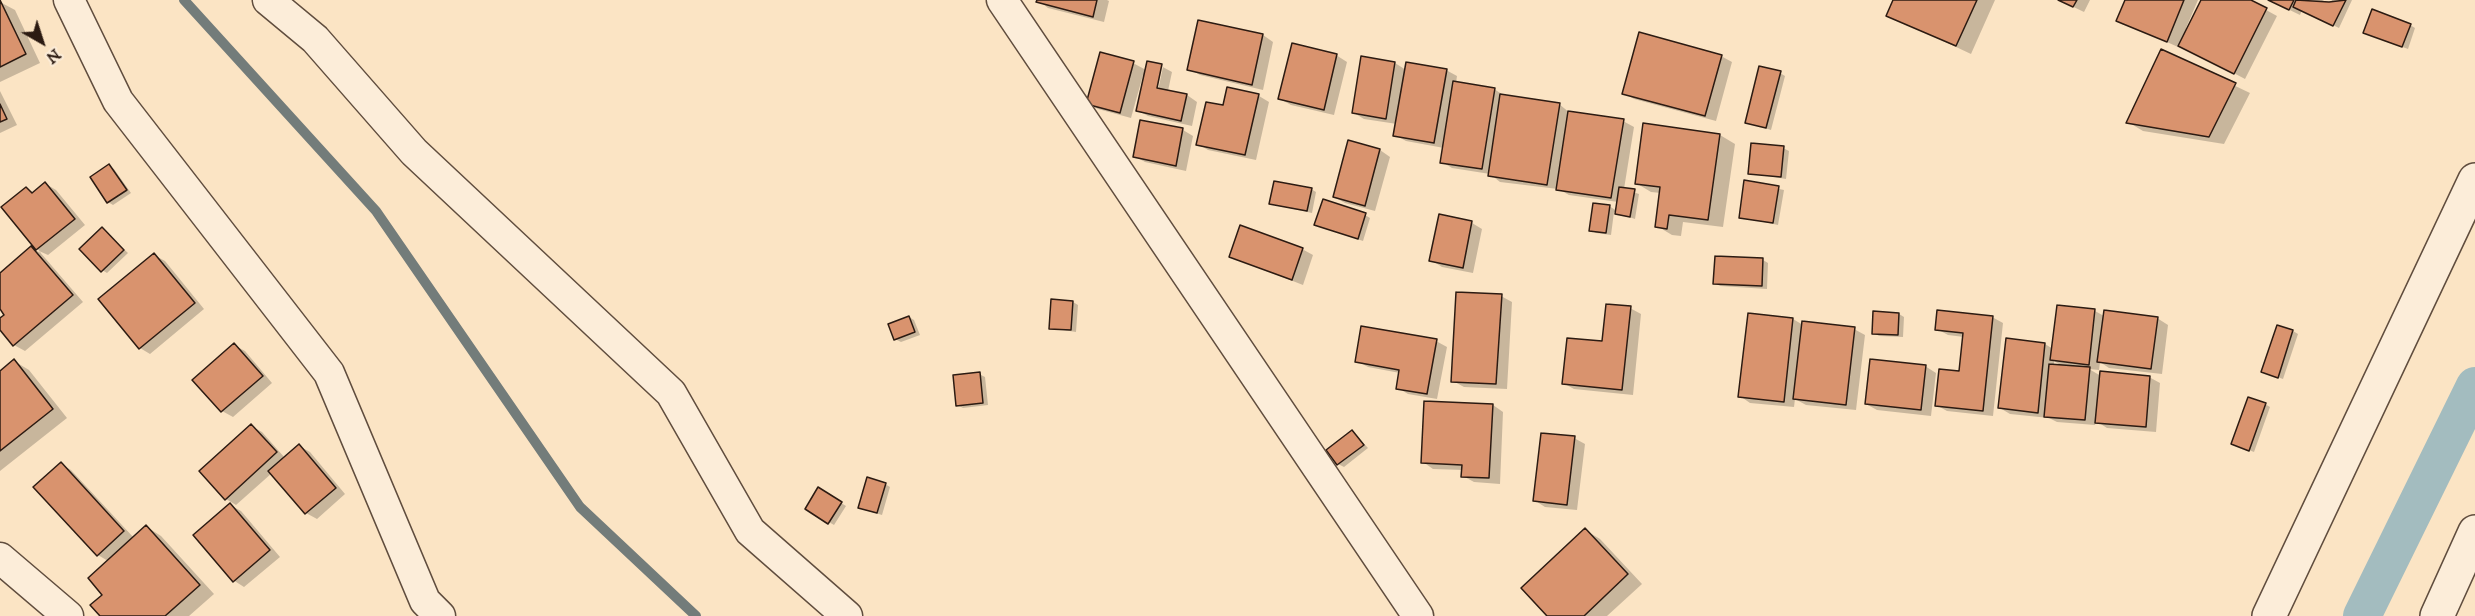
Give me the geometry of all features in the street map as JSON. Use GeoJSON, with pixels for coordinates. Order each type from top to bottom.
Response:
{"type":"FeatureCollection","features":[{"type":"Feature","properties":{"kind":"street"},"geometry":{"type":"LineString","coordinates":[[69,0],[118,101],[329,373],[425,601],[440,616]]}},
{"type":"Feature","properties":{"kind":"street"},"geometry":{"type":"LineString","coordinates":[[268,0],[315,39],[414,152],[671,393],[750,531],[847,616]]}},
{"type":"Feature","properties":{"kind":"street"},"geometry":{"type":"LineString","coordinates":[[1002,0],[1418,616]]}},
{"type":"Feature","properties":{"kind":"street"},"geometry":{"type":"LineString","coordinates":[[2269,616],[2475,180]]}},
{"type":"Feature","properties":{"kind":"street"},"geometry":{"type":"LineString","coordinates":[[2437,616],[2473,543]]}},
{"type":"Feature","properties":{"kind":"street"},"geometry":{"type":"LineString","coordinates":[[0,558],[68,616]]}},
{"type":"Feature","properties":{"kind":"building"},"geometry":{"type":"Polygon","coordinates":[[[0,0],[26,54],[0,67],[0,0]]]}},
{"type":"Feature","properties":{"kind":"building"},"geometry":{"type":"Polygon","coordinates":[[[1037,0],[1097,0],[1093,17],[1036,2],[1037,0]]]}},
{"type":"Feature","properties":{"kind":"building"},"geometry":{"type":"Polygon","coordinates":[[[1893,0],[1977,0],[1956,46],[1886,16],[1893,0]]]}},
{"type":"Feature","properties":{"kind":"building"},"geometry":{"type":"Polygon","coordinates":[[[2058,0],[2077,0],[2073,7],[2058,0]]]}},
{"type":"Feature","properties":{"kind":"building"},"geometry":{"type":"Polygon","coordinates":[[[2125,0],[2184,0],[2167,42],[2116,21],[2125,0]]]}},
{"type":"Feature","properties":{"kind":"building"},"geometry":{"type":"Polygon","coordinates":[[[2201,0],[2251,0],[2267,8],[2234,74],[2178,46],[2201,0]]]}},
{"type":"Feature","properties":{"kind":"building"},"geometry":{"type":"Polygon","coordinates":[[[2268,0],[2294,0],[2289,10],[2268,0]]]}},
{"type":"Feature","properties":{"kind":"building"},"geometry":{"type":"Polygon","coordinates":[[[2296,0],[2329,2],[2346,0],[2333,26],[2293,7],[2296,0]]]}},
{"type":"Feature","properties":{"kind":"building"},"geometry":{"type":"Polygon","coordinates":[[[2372,9],[2411,24],[2402,47],[2363,33],[2372,9]]]}},
{"type":"Feature","properties":{"kind":"building"},"geometry":{"type":"Polygon","coordinates":[[[1198,20],[1263,34],[1252,85],[1187,70],[1198,20]]]}},
{"type":"Feature","properties":{"kind":"building"},"geometry":{"type":"Polygon","coordinates":[[[1639,32],[1722,55],[1705,116],[1622,94],[1639,32]]]}},
{"type":"Feature","properties":{"kind":"building"},"geometry":{"type":"Polygon","coordinates":[[[1292,43],[1337,54],[1324,110],[1278,99],[1292,43]]]}},
{"type":"Feature","properties":{"kind":"building"},"geometry":{"type":"Polygon","coordinates":[[[2161,49],[2236,83],[2209,137],[2126,123],[2161,49]]]}},
{"type":"Feature","properties":{"kind":"building"},"geometry":{"type":"Polygon","coordinates":[[[1100,52],[1134,61],[1120,113],[1086,104],[1100,52]]]}},
{"type":"Feature","properties":{"kind":"building"},"geometry":{"type":"Polygon","coordinates":[[[1361,56],[1395,62],[1386,119],[1352,113],[1361,56]]]}},
{"type":"Feature","properties":{"kind":"building"},"geometry":{"type":"Polygon","coordinates":[[[1147,61],[1162,64],[1157,88],[1187,94],[1181,121],[1136,111],[1147,61]]]}},
{"type":"Feature","properties":{"kind":"building"},"geometry":{"type":"Polygon","coordinates":[[[1406,62],[1447,69],[1434,143],[1393,136],[1406,62]]]}},
{"type":"Feature","properties":{"kind":"building"},"geometry":{"type":"Polygon","coordinates":[[[1759,66],[1781,71],[1766,128],[1745,123],[1759,66]]]}},
{"type":"Feature","properties":{"kind":"building"},"geometry":{"type":"Polygon","coordinates":[[[1453,81],[1495,88],[1482,169],[1440,163],[1453,81]]]}},
{"type":"Feature","properties":{"kind":"building"},"geometry":{"type":"Polygon","coordinates":[[[1227,87],[1259,94],[1245,155],[1196,145],[1206,102],[1223,105],[1227,87]]]}},
{"type":"Feature","properties":{"kind":"building"},"geometry":{"type":"Polygon","coordinates":[[[1500,94],[1560,103],[1547,185],[1488,176],[1500,94]]]}},
{"type":"Feature","properties":{"kind":"building"},"geometry":{"type":"Polygon","coordinates":[[[0,104],[7,119],[0,122],[0,104]]]}},
{"type":"Feature","properties":{"kind":"building"},"geometry":{"type":"Polygon","coordinates":[[[1568,111],[1624,119],[1611,198],[1556,190],[1568,111]]]}},
{"type":"Feature","properties":{"kind":"building"},"geometry":{"type":"Polygon","coordinates":[[[1140,120],[1183,128],[1176,166],[1133,157],[1140,120]]]}},
{"type":"Feature","properties":{"kind":"building"},"geometry":{"type":"Polygon","coordinates":[[[1643,123],[1720,134],[1708,220],[1669,215],[1667,229],[1655,227],[1660,187],[1635,184],[1643,123]]]}},
{"type":"Feature","properties":{"kind":"building"},"geometry":{"type":"Polygon","coordinates":[[[1348,140],[1380,149],[1365,206],[1333,197],[1348,140]]]}},
{"type":"Feature","properties":{"kind":"building"},"geometry":{"type":"Polygon","coordinates":[[[1751,143],[1784,146],[1781,177],[1748,174],[1751,143]]]}},
{"type":"Feature","properties":{"kind":"building"},"geometry":{"type":"Polygon","coordinates":[[[109,164],[127,190],[107,203],[90,177],[109,164]]]}},
{"type":"Feature","properties":{"kind":"building"},"geometry":{"type":"Polygon","coordinates":[[[1744,180],[1779,186],[1773,223],[1739,218],[1744,180]]]}},
{"type":"Feature","properties":{"kind":"building"},"geometry":{"type":"Polygon","coordinates":[[[1274,181],[1312,188],[1307,211],[1269,204],[1274,181]]]}},
{"type":"Feature","properties":{"kind":"building"},"geometry":{"type":"Polygon","coordinates":[[[45,182],[75,219],[36,250],[1,207],[26,187],[32,193],[45,182]]]}},
{"type":"Feature","properties":{"kind":"building"},"geometry":{"type":"Polygon","coordinates":[[[1619,187],[1635,189],[1630,217],[1615,214],[1619,187]]]}},
{"type":"Feature","properties":{"kind":"building"},"geometry":{"type":"Polygon","coordinates":[[[1323,199],[1366,213],[1358,239],[1314,225],[1323,199]]]}},
{"type":"Feature","properties":{"kind":"building"},"geometry":{"type":"Polygon","coordinates":[[[1593,203],[1610,205],[1606,233],[1589,231],[1593,203]]]}},
{"type":"Feature","properties":{"kind":"building"},"geometry":{"type":"Polygon","coordinates":[[[1439,214],[1472,221],[1463,268],[1429,261],[1439,214]]]}},
{"type":"Feature","properties":{"kind":"building"},"geometry":{"type":"Polygon","coordinates":[[[1240,225],[1303,248],[1292,280],[1229,257],[1240,225]]]}},
{"type":"Feature","properties":{"kind":"building"},"geometry":{"type":"Polygon","coordinates":[[[102,227],[124,250],[101,272],[79,249],[102,227]]]}},
{"type":"Feature","properties":{"kind":"building"},"geometry":{"type":"Polygon","coordinates":[[[31,246],[73,295],[13,346],[0,330],[0,318],[4,315],[0,309],[0,273],[31,246]]]}},
{"type":"Feature","properties":{"kind":"building"},"geometry":{"type":"Polygon","coordinates":[[[154,253],[195,303],[139,349],[98,299],[154,253]]]}},
{"type":"Feature","properties":{"kind":"building"},"geometry":{"type":"Polygon","coordinates":[[[1715,256],[1763,258],[1762,286],[1713,284],[1715,256]]]}},
{"type":"Feature","properties":{"kind":"building"},"geometry":{"type":"Polygon","coordinates":[[[1456,292],[1502,294],[1496,384],[1451,382],[1456,292]]]}},
{"type":"Feature","properties":{"kind":"building"},"geometry":{"type":"Polygon","coordinates":[[[1051,299],[1073,301],[1071,330],[1049,329],[1051,299]]]}},
{"type":"Feature","properties":{"kind":"building"},"geometry":{"type":"Polygon","coordinates":[[[1606,304],[1631,306],[1622,390],[1562,384],[1567,338],[1602,341],[1606,304]]]}},
{"type":"Feature","properties":{"kind":"building"},"geometry":{"type":"Polygon","coordinates":[[[2057,305],[2095,309],[2089,365],[2050,360],[2057,305]]]}},
{"type":"Feature","properties":{"kind":"building"},"geometry":{"type":"Polygon","coordinates":[[[1937,310],[1993,316],[1983,411],[1935,406],[1939,369],[1959,371],[1963,333],[1935,330],[1937,310]]]}},
{"type":"Feature","properties":{"kind":"building"},"geometry":{"type":"Polygon","coordinates":[[[2104,310],[2158,317],[2151,369],[2097,362],[2104,310]]]}},
{"type":"Feature","properties":{"kind":"building"},"geometry":{"type":"Polygon","coordinates":[[[1873,311],[1899,313],[1898,335],[1872,334],[1873,311]]]}},
{"type":"Feature","properties":{"kind":"building"},"geometry":{"type":"Polygon","coordinates":[[[1748,313],[1793,318],[1784,402],[1738,397],[1748,313]]]}},
{"type":"Feature","properties":{"kind":"building"},"geometry":{"type":"Polygon","coordinates":[[[909,316],[915,332],[894,340],[888,324],[909,316]]]}},
{"type":"Feature","properties":{"kind":"building"},"geometry":{"type":"Polygon","coordinates":[[[1802,321],[1855,327],[1846,405],[1793,399],[1802,321]]]}},
{"type":"Feature","properties":{"kind":"building"},"geometry":{"type":"Polygon","coordinates":[[[2277,325],[2293,330],[2278,378],[2261,372],[2277,325]]]}},
{"type":"Feature","properties":{"kind":"building"},"geometry":{"type":"Polygon","coordinates":[[[1361,326],[1437,339],[1427,394],[1396,389],[1399,370],[1355,362],[1361,326]]]}},
{"type":"Feature","properties":{"kind":"building"},"geometry":{"type":"Polygon","coordinates":[[[2006,338],[2045,343],[2038,413],[1998,408],[2006,338]]]}},
{"type":"Feature","properties":{"kind":"building"},"geometry":{"type":"Polygon","coordinates":[[[234,343],[263,376],[221,412],[192,380],[234,343]]]}},
{"type":"Feature","properties":{"kind":"building"},"geometry":{"type":"Polygon","coordinates":[[[14,359],[53,409],[0,451],[0,371],[14,359]]]}},
{"type":"Feature","properties":{"kind":"building"},"geometry":{"type":"Polygon","coordinates":[[[1870,359],[1926,365],[1921,410],[1865,404],[1870,359]]]}},
{"type":"Feature","properties":{"kind":"building"},"geometry":{"type":"Polygon","coordinates":[[[2049,364],[2090,367],[2085,420],[2044,417],[2049,364]]]}},
{"type":"Feature","properties":{"kind":"building"},"geometry":{"type":"Polygon","coordinates":[[[2100,371],[2150,376],[2146,427],[2095,423],[2100,371]]]}},
{"type":"Feature","properties":{"kind":"building"},"geometry":{"type":"Polygon","coordinates":[[[980,372],[983,403],[956,406],[953,375],[980,372]]]}},
{"type":"Feature","properties":{"kind":"building"},"geometry":{"type":"Polygon","coordinates":[[[2248,397],[2266,403],[2249,451],[2231,444],[2248,397]]]}},
{"type":"Feature","properties":{"kind":"building"},"geometry":{"type":"Polygon","coordinates":[[[1424,401],[1493,404],[1489,478],[1461,477],[1462,465],[1421,463],[1424,401]]]}},
{"type":"Feature","properties":{"kind":"building"},"geometry":{"type":"Polygon","coordinates":[[[251,424],[277,452],[225,500],[199,471],[251,424]]]}},
{"type":"Feature","properties":{"kind":"building"},"geometry":{"type":"Polygon","coordinates":[[[1352,430],[1364,445],[1337,465],[1326,450],[1352,430]]]}},
{"type":"Feature","properties":{"kind":"building"},"geometry":{"type":"Polygon","coordinates":[[[1541,433],[1575,436],[1567,505],[1533,501],[1541,433]]]}},
{"type":"Feature","properties":{"kind":"building"},"geometry":{"type":"Polygon","coordinates":[[[299,444],[336,488],[305,514],[268,471],[299,444]]]}},
{"type":"Feature","properties":{"kind":"building"},"geometry":{"type":"Polygon","coordinates":[[[61,462],[124,531],[97,556],[33,487],[61,462]]]}},
{"type":"Feature","properties":{"kind":"building"},"geometry":{"type":"Polygon","coordinates":[[[867,477],[886,483],[877,513],[858,508],[867,477]]]}},
{"type":"Feature","properties":{"kind":"building"},"geometry":{"type":"Polygon","coordinates":[[[818,487],[842,502],[828,524],[805,509],[818,487]]]}},
{"type":"Feature","properties":{"kind":"building"},"geometry":{"type":"Polygon","coordinates":[[[230,503],[270,550],[233,582],[193,535],[230,503]]]}},
{"type":"Feature","properties":{"kind":"building"},"geometry":{"type":"Polygon","coordinates":[[[146,525],[200,585],[165,616],[100,616],[90,605],[102,595],[88,578],[146,525]]]}},
{"type":"Feature","properties":{"kind":"building"},"geometry":{"type":"Polygon","coordinates":[[[1585,528],[1628,574],[1584,616],[1547,616],[1521,588],[1585,528]]]}},
{"type":"Feature","properties":{"kind":"waterway"},"geometry":{"type":"LineString","coordinates":[[184,0],[376,211],[580,507],[696,616]]}},
{"type":"Feature","properties":{"kind":"waterway"},"geometry":{"type":"LineString","coordinates":[[2362,616],[2475,386]]}}]}
